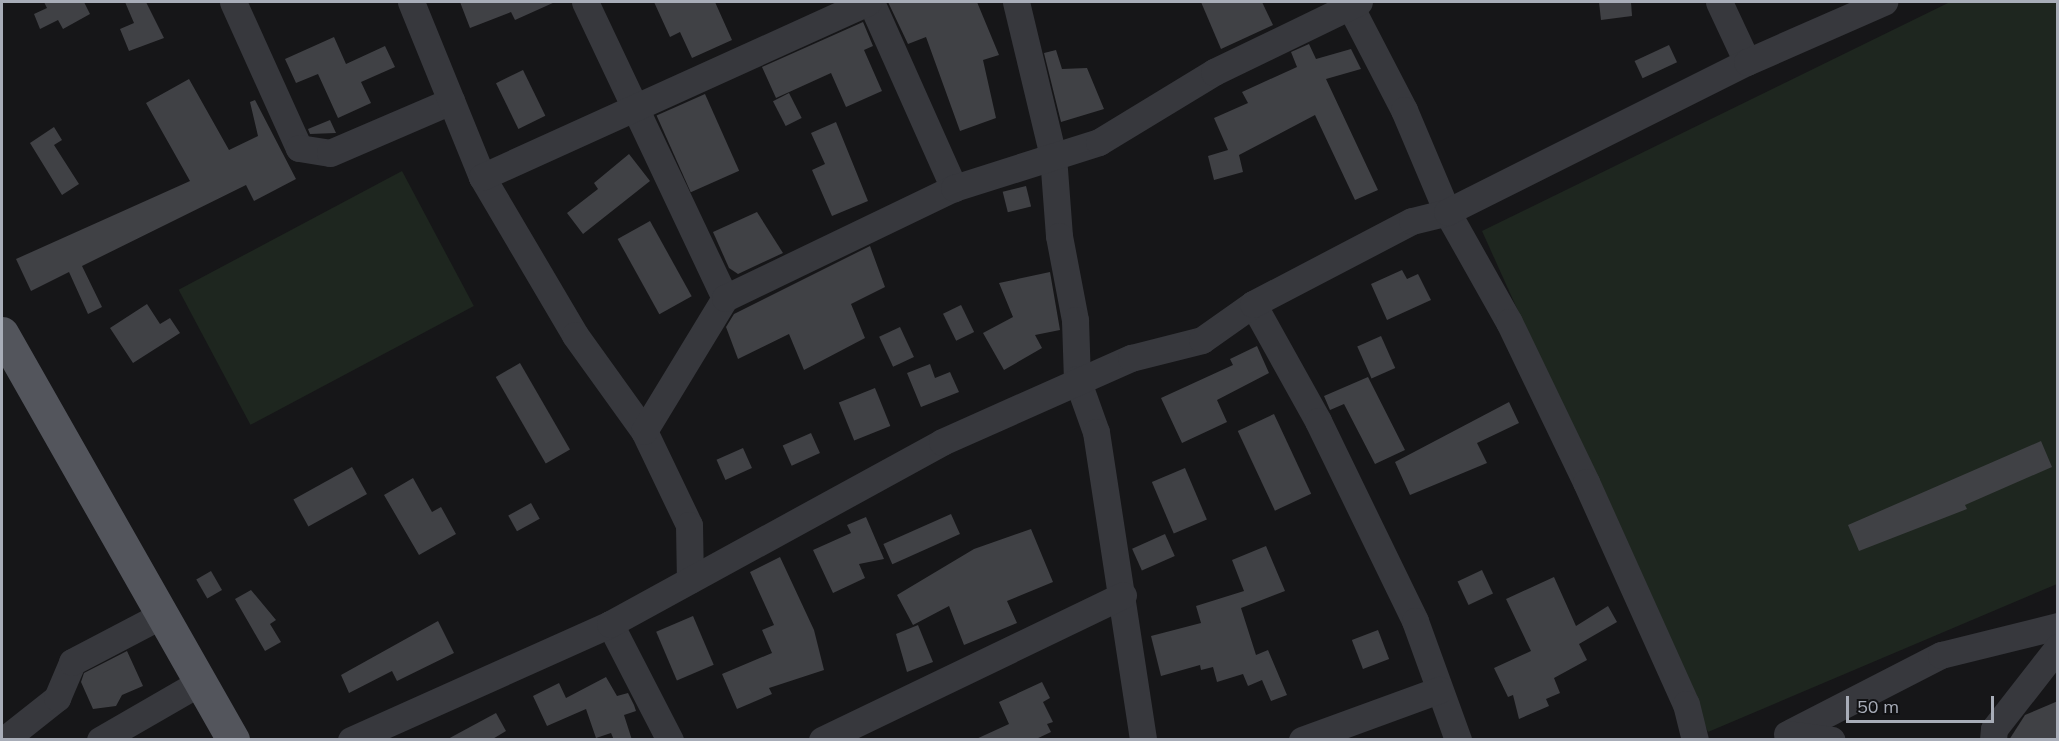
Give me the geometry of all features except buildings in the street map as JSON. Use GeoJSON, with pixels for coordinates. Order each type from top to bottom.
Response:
{"type":"FeatureCollection","features":[{"type":"Feature","properties":{"kind":"main road"},"geometry":{"type":"LineString","coordinates":[[2,336],[164,614],[233,740]]}},
{"type":"Feature","properties":{"kind":"street"},"geometry":{"type":"LineString","coordinates":[[233,2],[299,148],[330,153],[451,101]]}},
{"type":"Feature","properties":{"kind":"street"},"geometry":{"type":"LineString","coordinates":[[411,2],[482,177],[575,335],[644,431],[689,525],[690,580]]}},
{"type":"Feature","properties":{"kind":"street"},"geometry":{"type":"LineString","coordinates":[[585,2],[630,105],[725,298]]}},
{"type":"Feature","properties":{"kind":"street"},"geometry":{"type":"LineString","coordinates":[[482,177],[630,105],[802,35],[869,2],[954,188]]}},
{"type":"Feature","properties":{"kind":"street"},"geometry":{"type":"LineString","coordinates":[[1016,2],[1053,156],[1059,236],[1075,320],[1077,379],[1096,432],[1123,595],[1143,740]]}},
{"type":"Feature","properties":{"kind":"street"},"geometry":{"type":"LineString","coordinates":[[1719,2],[1747,62]]}},
{"type":"Feature","properties":{"kind":"street"},"geometry":{"type":"LineString","coordinates":[[351,740],[610,624],[942,442],[1077,379],[1131,358],[1202,340],[1253,304],[1412,221],[1448,212],[1747,62],[1884,2]]}},
{"type":"Feature","properties":{"kind":"street"},"geometry":{"type":"LineString","coordinates":[[644,431],[725,298],[954,188],[1099,142],[1214,72],[1352,3],[1404,110],[1448,212],[1509,322],[1586,482],[1686,704],[1695,740]]}},
{"type":"Feature","properties":{"kind":"street"},"geometry":{"type":"LineString","coordinates":[[1253,304],[1318,421],[1415,621],[1458,740]]}},
{"type":"Feature","properties":{"kind":"street"},"geometry":{"type":"LineString","coordinates":[[822,740],[1123,595]]}},
{"type":"Feature","properties":{"kind":"street"},"geometry":{"type":"LineString","coordinates":[[4,740],[57,698],[72,662],[164,614]]}},
{"type":"Feature","properties":{"kind":"street"},"geometry":{"type":"LineString","coordinates":[[610,624],[670,740]]}},
{"type":"Feature","properties":{"kind":"street"},"geometry":{"type":"LineString","coordinates":[[1783,736],[1941,655],[2058,626]]}},
{"type":"Feature","properties":{"kind":"street"},"geometry":{"type":"LineString","coordinates":[[1993,740],[1994,729],[2058,647]]}},
{"type":"Feature","properties":{"kind":"street"},"geometry":{"type":"LineString","coordinates":[[100,740],[202,681]]}},
{"type":"Feature","properties":{"kind":"street"},"geometry":{"type":"LineString","coordinates":[[1302,740],[1439,690]]}},
{"type":"Feature","properties":{"kind":"street"},"geometry":{"type":"LineString","coordinates":[[1783,736],[1832,740]]}},
{"type":"Feature","properties":{"kind":"shaded area"},"geometry":{"type":"Polygon","coordinates":[[[1950,2],[2057,2],[2057,584],[1708,732],[1482,231],[1950,2]]]}},
{"type":"Feature","properties":{"kind":"shaded area"},"geometry":{"type":"Polygon","coordinates":[[[402,171],[474,306],[250,425],[179,290],[402,171]]]}}]}
